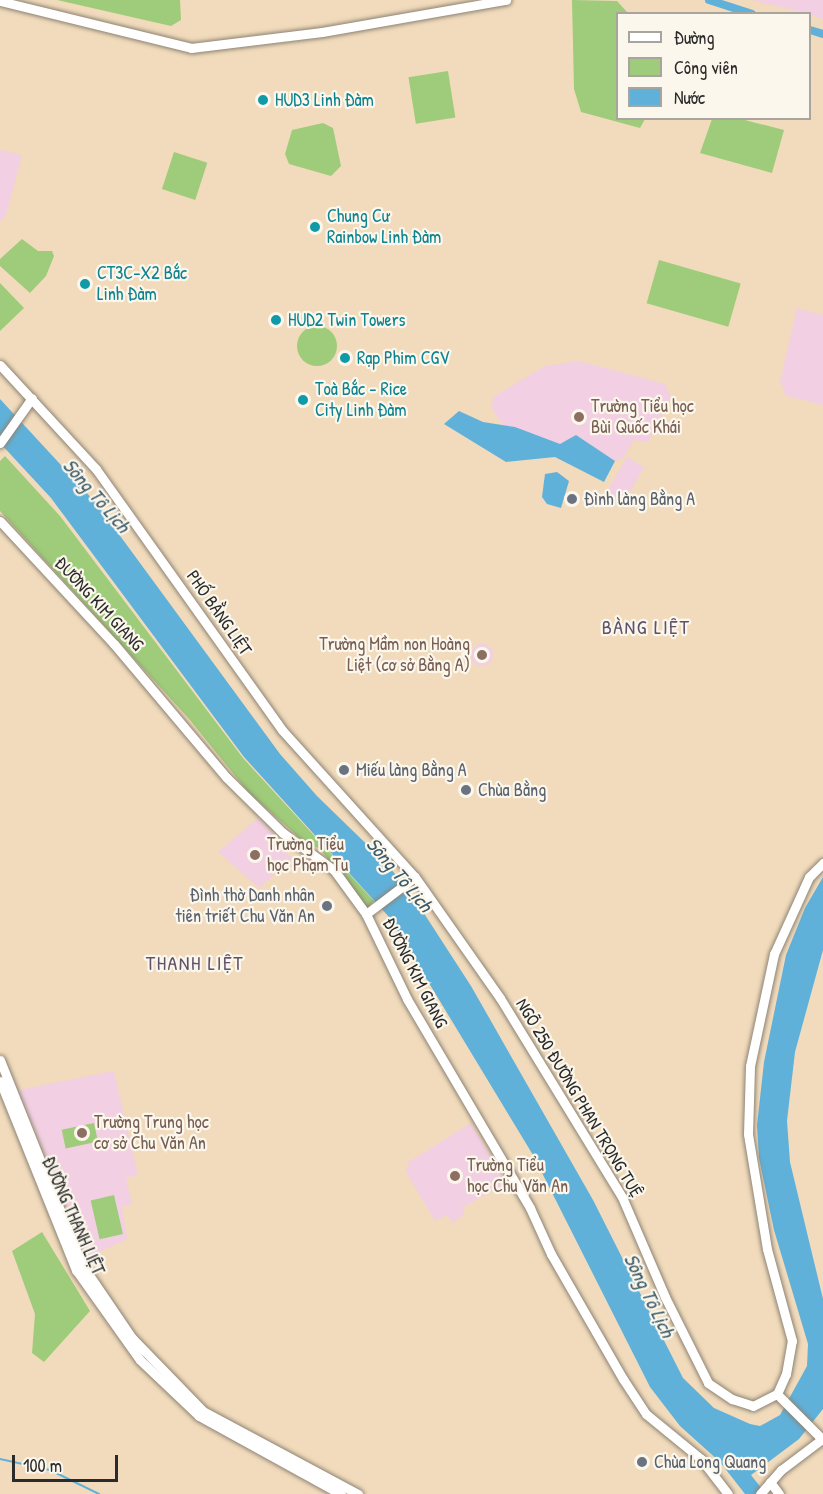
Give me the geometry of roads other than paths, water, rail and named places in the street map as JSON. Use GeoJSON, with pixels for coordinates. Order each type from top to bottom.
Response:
{"type":"FeatureCollection","features":[{"type":"Feature","properties":{"kind":"street"},"geometry":{"type":"LineString","coordinates":[[0,0],[192,48],[300,35],[506,0]]}},
{"type":"Feature","properties":{"kind":"street","name":"PHỐ BẰNG LIỆT"},"geometry":{"type":"LineString","coordinates":[[0,365],[32,398],[128,511],[282,730],[412,878]]}},
{"type":"Feature","properties":{"kind":"street"},"geometry":{"type":"LineString","coordinates":[[0,443],[32,398]]}},
{"type":"Feature","properties":{"kind":"street","name":"ĐƯỜNG KIM GIANG"},"geometry":{"type":"LineString","coordinates":[[0,521],[114,644],[227,778],[283,833],[334,870],[368,912],[407,999],[530,1209],[567,1284],[623,1379],[646,1414],[701,1459],[719,1490],[728,1494]]}},
{"type":"Feature","properties":{"kind":"street"},"geometry":{"type":"LineString","coordinates":[[779,1494],[766,1488],[818,1436],[785,1405],[777,1394],[786,1374],[792,1341],[760,1213],[748,1134],[750,1066],[774,954],[809,877],[823,863]]}},
{"type":"Feature","properties":{"kind":"street"},"geometry":{"type":"LineString","coordinates":[[368,912],[412,878]]}},
{"type":"Feature","properties":{"kind":"street","name":"NGÕ 250 ĐƯỜNG PHAN TRỌNG TUỆ"},"geometry":{"type":"LineString","coordinates":[[412,878],[500,998],[622,1197],[664,1297],[708,1383],[732,1400],[753,1406],[777,1394]]}},
{"type":"Feature","properties":{"kind":"street"},"geometry":{"type":"LineString","coordinates":[[0,1060],[8,1091]]}},
{"type":"Feature","properties":{"kind":"street","name":"ĐƯỜNG THANH LIỆT"},"geometry":{"type":"LineString","coordinates":[[0,1081],[8,1091],[76,1270],[124,1340],[180,1396],[237,1439],[340,1494]]}},
{"type":"Feature","properties":{"kind":"street","name":"ĐƯỜNG THANH LIỆT"},"geometry":{"type":"LineString","coordinates":[[180,1396],[210,1415],[358,1494]]}},
{"type":"Feature","properties":{"kind":"water"},"geometry":{"type":"Polygon","coordinates":[[[0,399],[96,503],[280,754],[317,796],[388,865],[416,901],[471,986],[593,1200],[683,1378],[714,1408],[760,1426],[780,1415],[807,1366],[808,1344],[774,1230],[759,1158],[757,1125],[764,1062],[786,955],[805,908],[823,877],[823,950],[795,1052],[787,1121],[790,1162],[823,1299],[823,1409],[799,1439],[751,1475],[766,1494],[745,1494],[720,1462],[680,1426],[650,1387],[533,1155],[389,917],[244,757],[51,498],[0,443],[0,399]]]}},
{"type":"Feature","properties":{"kind":"water"},"geometry":{"type":"Polygon","coordinates":[[[459,411],[483,422],[515,427],[560,444],[576,435],[615,461],[604,482],[555,457],[506,462],[444,424],[459,411]]]}},
{"type":"Feature","properties":{"kind":"water"},"geometry":{"type":"Polygon","coordinates":[[[557,472],[569,481],[561,508],[547,504],[542,497],[545,474],[557,472]]]}},
{"type":"Feature","properties":{"kind":"waterway"},"geometry":{"type":"LineString","coordinates":[[709,0],[746,12]]}},
{"type":"Feature","properties":{"kind":"waterway"},"geometry":{"type":"LineString","coordinates":[[811,30],[823,34]]}},
{"type":"Feature","properties":{"kind":"waterway"},"geometry":{"type":"LineString","coordinates":[[0,1459],[50,1470],[99,1494]]}},
{"type":"Feature","properties":{"kind":"place","name":"HUD3 Linh Đàm"},"geometry":{"type":"Point","coordinates":[263,100]}},
{"type":"Feature","properties":{"kind":"place","name":"Chung Cư Rainbow Linh Đàm"},"geometry":{"type":"Point","coordinates":[315,227]}},
{"type":"Feature","properties":{"kind":"place","name":"CT3C-X2 Bắc Linh Đàm"},"geometry":{"type":"Point","coordinates":[85,284]}},
{"type":"Feature","properties":{"kind":"place","name":"HUD2 Twin Towers"},"geometry":{"type":"Point","coordinates":[276,320]}},
{"type":"Feature","properties":{"kind":"place","name":"Rạp Phim CGV"},"geometry":{"type":"Point","coordinates":[345,358]}},
{"type":"Feature","properties":{"kind":"place","name":"Toà Bắc - Rice City Linh Đàm"},"geometry":{"type":"Point","coordinates":[303,400]}},
{"type":"Feature","properties":{"kind":"place","name":"Trường Tiểu học Bùi Quốc Khái"},"geometry":{"type":"Point","coordinates":[579,417]}},
{"type":"Feature","properties":{"kind":"place","name":"Đình làng Bằng A"},"geometry":{"type":"Point","coordinates":[572,499]}},
{"type":"Feature","properties":{"kind":"place","name":"Trường Mầm non Hoàng Liệt (cơ sở Bằng A)"},"geometry":{"type":"Point","coordinates":[482,655]}},
{"type":"Feature","properties":{"kind":"place","name":"Miếu làng Bằng A"},"geometry":{"type":"Point","coordinates":[344,770]}},
{"type":"Feature","properties":{"kind":"place","name":"Chùa Bằng"},"geometry":{"type":"Point","coordinates":[466,790]}},
{"type":"Feature","properties":{"kind":"place","name":"Trường Tiểu học Phạm Tu"},"geometry":{"type":"Point","coordinates":[255,855]}},
{"type":"Feature","properties":{"kind":"place","name":"Đình thờ Danh nhân tiên triết Chu Văn An"},"geometry":{"type":"Point","coordinates":[327,906]}},
{"type":"Feature","properties":{"kind":"place","name":"Trường Trung học cơ sở Chu Văn An"},"geometry":{"type":"Point","coordinates":[82,1133]}},
{"type":"Feature","properties":{"kind":"place","name":"Trường Tiểu học Chu Văn An"},"geometry":{"type":"Point","coordinates":[455,1176]}},
{"type":"Feature","properties":{"kind":"place","name":"Chùa Long Quang"},"geometry":{"type":"Point","coordinates":[642,1462]}},
{"type":"Feature","properties":{"kind":"district","name":"BÀNG LIỆT"},"geometry":{"type":"Point","coordinates":[646,626]}},
{"type":"Feature","properties":{"kind":"district","name":"THANH LIỆT"},"geometry":{"type":"Point","coordinates":[195,962]}},
{"type":"Feature","properties":{"kind":"water label","name":"Sông Tô Lịch"},"geometry":{"type":"Point","coordinates":[97,495]}},
{"type":"Feature","properties":{"kind":"water label","name":"Sông Tô Lịch"},"geometry":{"type":"Point","coordinates":[400,874]}},
{"type":"Feature","properties":{"kind":"water label","name":"Sông Tô Lịch"},"geometry":{"type":"Point","coordinates":[650,1295]}}]}
